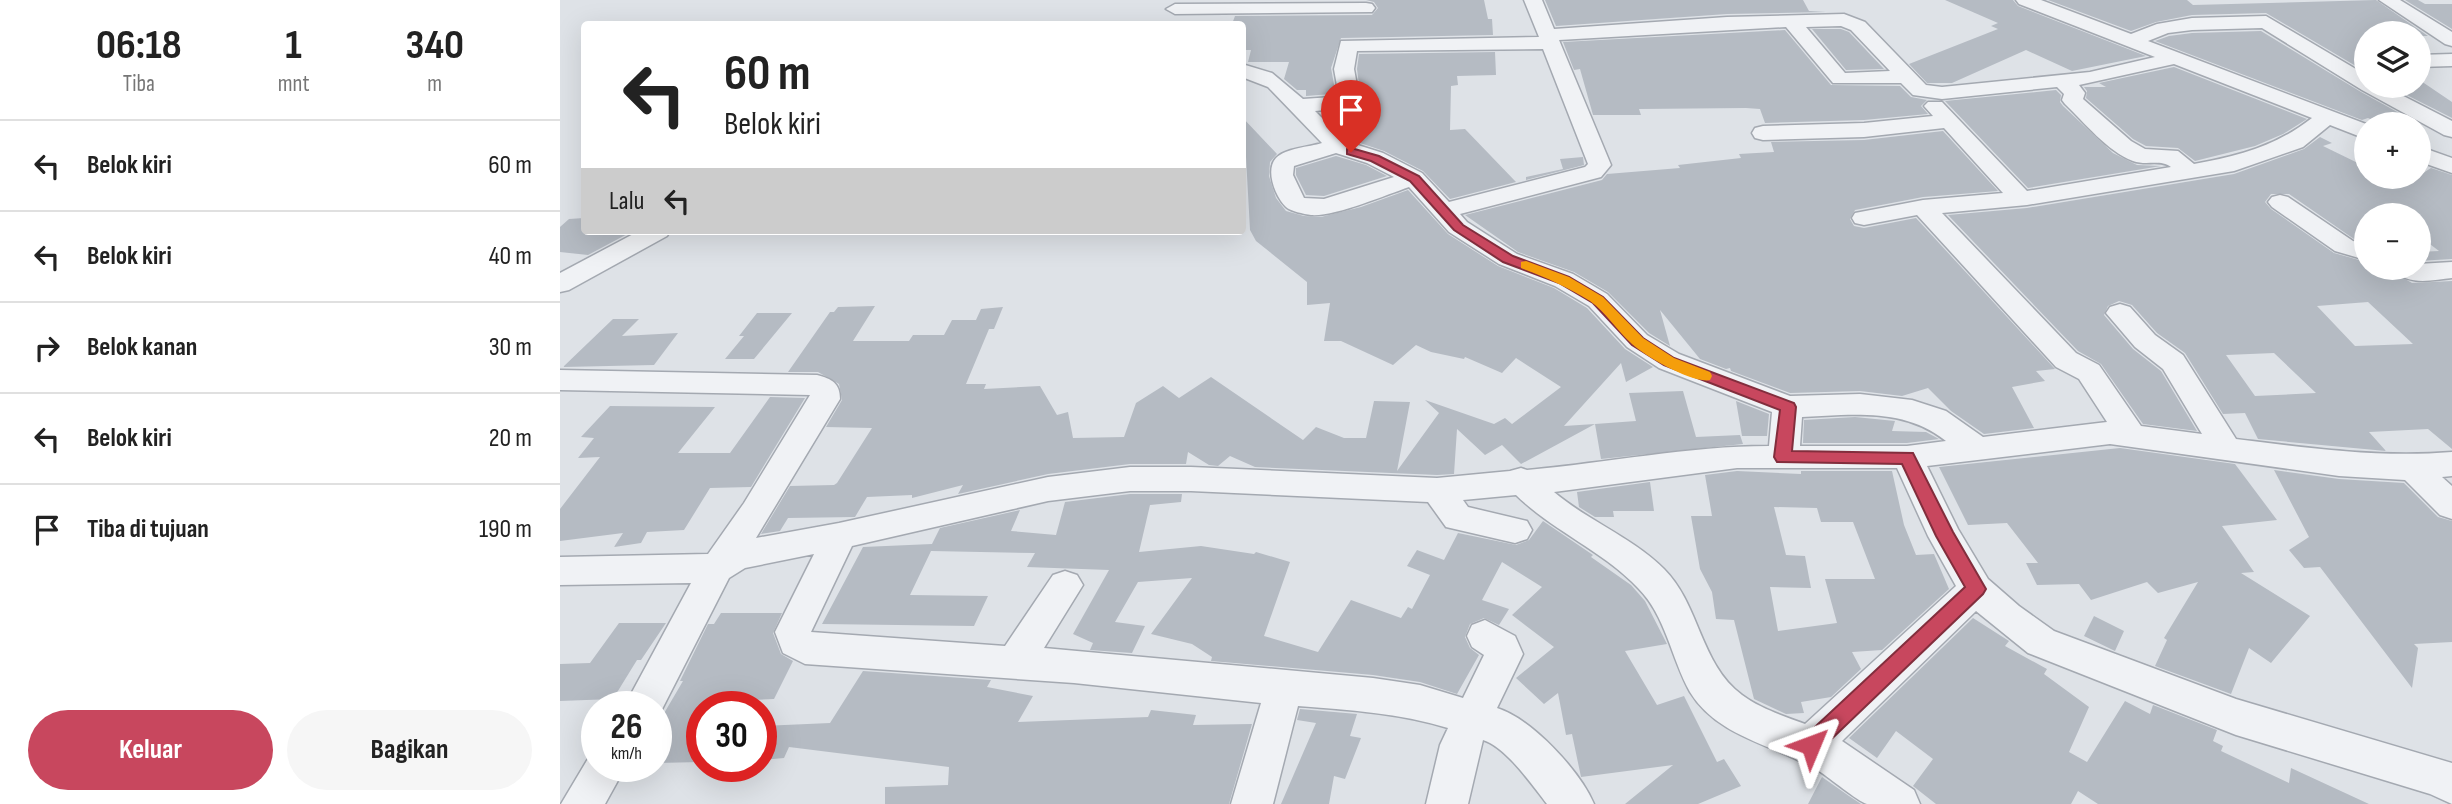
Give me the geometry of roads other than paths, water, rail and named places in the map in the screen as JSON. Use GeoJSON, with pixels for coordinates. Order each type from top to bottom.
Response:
{"type":"FeatureCollection","features":[{"type":"Feature","properties":{"kind":"street"},"geometry":{"type":"LineString","coordinates":[[1451,209],[1593,172],[1600,165],[1533,0]]}},
{"type":"Feature","properties":{"kind":"street"},"geometry":{"type":"LineString","coordinates":[[2025,0],[2354,127]]}},
{"type":"Feature","properties":{"kind":"street"},"geometry":{"type":"LineString","coordinates":[[2388,0],[2452,40]]}},
{"type":"Feature","properties":{"kind":"street"},"geometry":{"type":"LineString","coordinates":[[1178,11],[1232,16],[1368,4]]}},
{"type":"Feature","properties":{"kind":"street"},"geometry":{"type":"LineString","coordinates":[[1298,107],[1336,103],[1346,98],[1348,91],[1344,69],[1348,45],[1368,4]]}},
{"type":"Feature","properties":{"kind":"street"},"geometry":{"type":"LineString","coordinates":[[1791,21],[1840,79],[1913,84],[1956,93],[2090,79],[2176,58]]}},
{"type":"Feature","properties":{"kind":"street"},"geometry":{"type":"LineString","coordinates":[[1348,45],[1549,39],[1791,21],[1852,22],[2021,198]]}},
{"type":"Feature","properties":{"kind":"street"},"geometry":{"type":"LineString","coordinates":[[2131,41],[2164,28],[2192,24],[2266,22],[2354,77]]}},
{"type":"Feature","properties":{"kind":"street"},"geometry":{"type":"LineString","coordinates":[[2431,61],[2452,60]]}},
{"type":"Feature","properties":{"kind":"street"},"geometry":{"type":"LineString","coordinates":[[1246,71],[1275,83],[1337,146],[1375,158],[1414,178],[1451,209],[1458,227],[1508,259],[1564,280],[1598,300],[1637,341],[1669,361],[1788,407],[1880,406],[1909,410],[1932,417],[1979,450]]}},
{"type":"Feature","properties":{"kind":"street"},"geometry":{"type":"LineString","coordinates":[[2062,81],[2075,93],[2071,100],[2123,146],[2140,156],[2170,156],[2191,172]]}},
{"type":"Feature","properties":{"kind":"street"},"geometry":{"type":"LineString","coordinates":[[2392,98],[2452,130]]}},
{"type":"Feature","properties":{"kind":"street"},"geometry":{"type":"LineString","coordinates":[[1864,218],[1923,207],[2021,198],[2234,164],[2295,142],[2327,117]]}},
{"type":"Feature","properties":{"kind":"street"},"geometry":{"type":"LineString","coordinates":[[1763,133],[1864,130],[1948,121]]}},
{"type":"Feature","properties":{"kind":"street"},"geometry":{"type":"LineString","coordinates":[[1337,146],[1289,159],[1283,164],[1281,175],[1295,203],[1312,208],[1327,206],[1414,178]]}},
{"type":"Feature","properties":{"kind":"street"},"geometry":{"type":"LineString","coordinates":[[2431,158],[2452,166]]}},
{"type":"Feature","properties":{"kind":"street"},"geometry":{"type":"LineString","coordinates":[[2280,202],[2343,246],[2354,249]]}},
{"type":"Feature","properties":{"kind":"street"},"geometry":{"type":"LineString","coordinates":[[1923,207],[2066,360],[2089,372],[2132,436]]}},
{"type":"Feature","properties":{"kind":"street"},"geometry":{"type":"LineString","coordinates":[[560,284],[652,235]]}},
{"type":"Feature","properties":{"kind":"street"},"geometry":{"type":"LineString","coordinates":[[2431,273],[2452,270]]}},
{"type":"Feature","properties":{"kind":"street"},"geometry":{"type":"LineString","coordinates":[[2120,313],[2145,341],[2173,362],[2226,448]]}},
{"type":"Feature","properties":{"kind":"street"},"geometry":{"type":"LineString","coordinates":[[560,380],[817,385],[825,389],[825,399],[756,512],[717,568],[652,691]]}},
{"type":"Feature","properties":{"kind":"street"},"geometry":{"type":"LineString","coordinates":[[1783,457],[1788,407]]}},
{"type":"Feature","properties":{"kind":"street"},"geometry":{"type":"LineString","coordinates":[[560,571],[717,568],[735,556],[839,537],[1048,489],[1130,479],[1192,479],[1437,490],[1521,480],[1583,477],[1737,457],[1907,457],[2110,433],[2339,464],[2413,468],[2452,464]]}},
{"type":"Feature","properties":{"kind":"street"},"geometry":{"type":"LineString","coordinates":[[1907,457],[1945,536],[1976,589],[2006,617],[2041,642],[2236,717],[2440,778],[2452,785]]}},
{"type":"Feature","properties":{"kind":"street"},"geometry":{"type":"LineString","coordinates":[[2413,468],[2452,506]]}},
{"type":"Feature","properties":{"kind":"street"},"geometry":{"type":"LineString","coordinates":[[1521,480],[1556,511],[1622,553],[1655,581],[1673,609],[1703,681],[1726,706],[1758,724],[1811,745],[1853,769],[1899,804]]}},
{"type":"Feature","properties":{"kind":"street"},"geometry":{"type":"LineString","coordinates":[[1437,490],[1458,518],[1516,530]]}},
{"type":"Feature","properties":{"kind":"street"},"geometry":{"type":"LineString","coordinates":[[839,537],[793,632],[796,642],[806,648],[1015,662],[1420,702],[1502,728],[1517,739],[1573,804]]}},
{"type":"Feature","properties":{"kind":"street"},"geometry":{"type":"LineString","coordinates":[[1015,662],[1065,585]]}},
{"type":"Feature","properties":{"kind":"street"},"geometry":{"type":"LineString","coordinates":[[1811,745],[1976,589]]}},
{"type":"Feature","properties":{"kind":"street"},"geometry":{"type":"LineString","coordinates":[[1447,804],[1460,745],[1504,654],[1502,648],[1485,636]]}},
{"type":"Feature","properties":{"kind":"street"},"geometry":{"type":"LineString","coordinates":[[1252,804],[1284,688]]}},
{"type":"Feature","properties":{"kind":"street"},"geometry":{"type":"LineString","coordinates":[[582,804],[596,782]]}}]}
